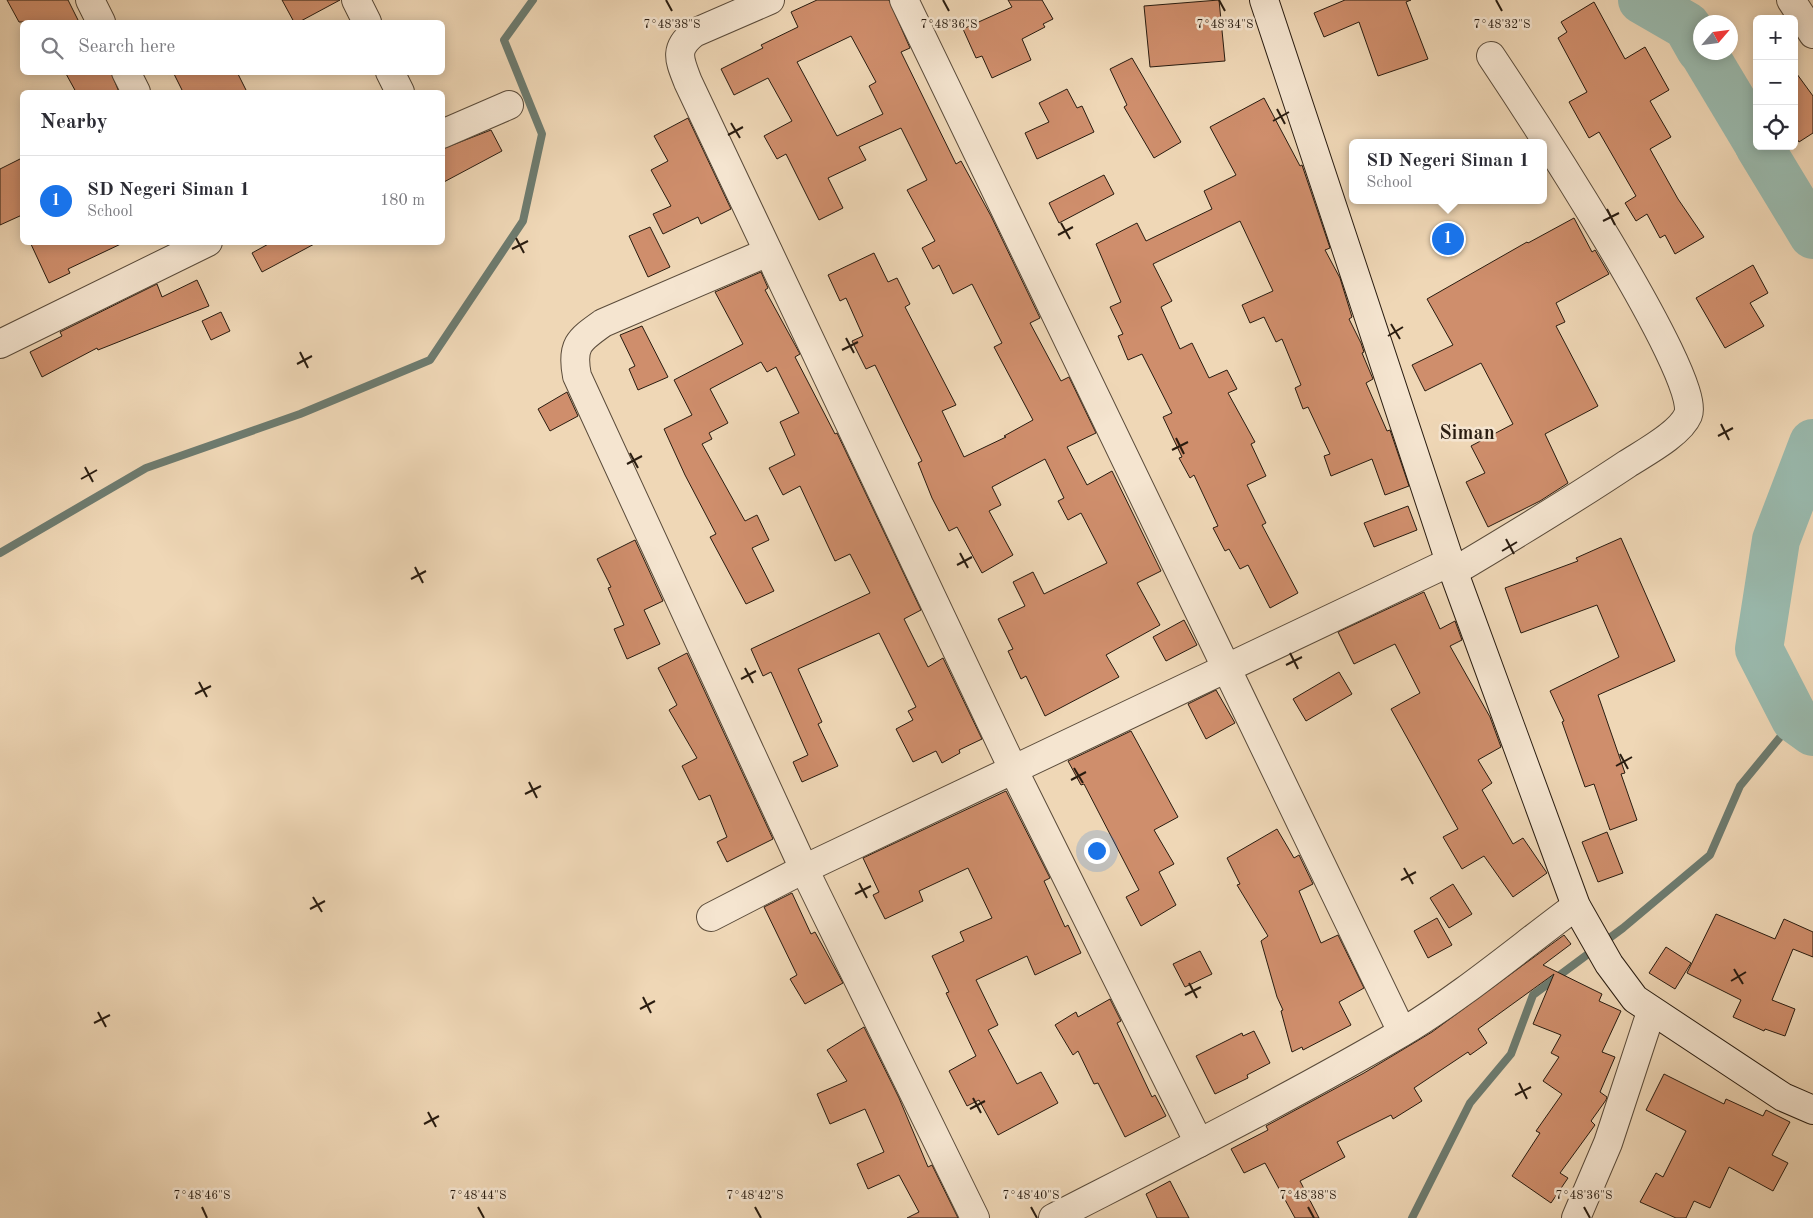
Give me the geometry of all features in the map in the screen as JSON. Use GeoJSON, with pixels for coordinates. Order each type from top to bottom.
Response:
{"type":"FeatureCollection","features":[{"type":"Feature","properties":{"kind":"street"},"geometry":{"type":"LineString","coordinates":[[90,0],[100,20]]}},
{"type":"Feature","properties":{"kind":"street"},"geometry":{"type":"LineString","coordinates":[[356,0],[366,20]]}},
{"type":"Feature","properties":{"kind":"street"},"geometry":{"type":"LineString","coordinates":[[770,0],[694,33],[686,39],[681,48],[679,58],[688,82],[1014,771],[1199,1143]]}},
{"type":"Feature","properties":{"kind":"street"},"geometry":{"type":"LineString","coordinates":[[904,0],[1402,1032]]}},
{"type":"Feature","properties":{"kind":"street"},"geometry":{"type":"LineString","coordinates":[[1264,0],[1451,567],[1580,915],[1609,964],[1635,1000],[1783,1097],[1813,1110]]}},
{"type":"Feature","properties":{"kind":"street"},"geometry":{"type":"LineString","coordinates":[[1791,0],[1813,34]]}},
{"type":"Feature","properties":{"kind":"street"},"geometry":{"type":"LineString","coordinates":[[1491,56],[1545,139]]}},
{"type":"Feature","properties":{"kind":"street"},"geometry":{"type":"LineString","coordinates":[[128,75],[135,90]]}},
{"type":"Feature","properties":{"kind":"street"},"geometry":{"type":"LineString","coordinates":[[392,75],[399,90]]}},
{"type":"Feature","properties":{"kind":"street"},"geometry":{"type":"LineString","coordinates":[[445,133],[509,105]]}},
{"type":"Feature","properties":{"kind":"street"},"geometry":{"type":"LineString","coordinates":[[711,917],[804,869],[1228,668],[1451,567],[1560,508],[1680,427],[1689,414],[1690,407],[1684,384],[1634,284],[1547,142]]}},
{"type":"Feature","properties":{"kind":"street"},"geometry":{"type":"LineString","coordinates":[[0,344],[202,245]]}},
{"type":"Feature","properties":{"kind":"street"},"geometry":{"type":"LineString","coordinates":[[768,252],[603,323],[582,338],[574,358],[577,376],[804,869],[975,1218]]}},
{"type":"Feature","properties":{"kind":"street"},"geometry":{"type":"LineString","coordinates":[[1053,1218],[1199,1143],[1402,1032],[1580,915]]}},
{"type":"Feature","properties":{"kind":"street"},"geometry":{"type":"LineString","coordinates":[[1576,1218],[1608,1143],[1651,1012]]}},
{"type":"Feature","properties":{"kind":"building"},"geometry":{"type":"Polygon","coordinates":[[[7,0],[68,0],[78,20],[20,20],[19,22],[7,0]]]}},
{"type":"Feature","properties":{"kind":"building"},"geometry":{"type":"Polygon","coordinates":[[[282,0],[340,0],[303,20],[293,20],[282,0]]]}},
{"type":"Feature","properties":{"kind":"building"},"geometry":{"type":"Polygon","coordinates":[[[817,0],[889,0],[910,48],[901,52],[956,164],[961,161],[991,216],[1040,318],[1030,323],[1061,381],[1069,377],[1096,433],[1067,447],[1087,485],[1112,471],[1161,571],[1137,583],[1160,625],[1106,655],[1119,677],[1045,716],[1026,676],[1021,679],[1008,651],[1013,649],[998,619],[1025,606],[1013,582],[1033,572],[1044,594],[1107,563],[1081,513],[1068,520],[1058,501],[1064,498],[1045,459],[992,487],[1001,505],[989,511],[1013,555],[982,573],[957,527],[949,531],[932,498],[918,463],[922,461],[875,365],[866,369],[852,341],[863,336],[846,298],[840,301],[828,275],[874,253],[888,282],[897,278],[910,304],[905,307],[956,405],[942,411],[964,457],[1006,437],[1004,436],[1033,420],[994,347],[1002,343],[972,284],[953,294],[939,265],[933,269],[922,248],[935,241],[907,190],[927,180],[901,128],[859,147],[866,160],[828,178],[843,208],[819,220],[786,154],[777,159],[764,136],[792,121],[768,78],[734,95],[721,69],[763,48],[761,45],[798,27],[791,12],[817,0]],[[851,36],[797,62],[837,136],[883,114],[869,86],[876,82],[851,36]]]}},
{"type":"Feature","properties":{"kind":"building"},"geometry":{"type":"Polygon","coordinates":[[[1008,0],[1042,0],[1053,19],[1043,24],[1045,27],[1022,39],[1031,60],[992,78],[982,56],[976,58],[963,29],[1012,7],[1008,0]]]}},
{"type":"Feature","properties":{"kind":"building"},"geometry":{"type":"Polygon","coordinates":[[[1219,0],[1225,61],[1150,67],[1144,6],[1219,0]]]}},
{"type":"Feature","properties":{"kind":"building"},"geometry":{"type":"Polygon","coordinates":[[[1345,0],[1411,0],[1406,2],[1428,59],[1378,76],[1359,22],[1324,37],[1314,13],[1345,0]]]}},
{"type":"Feature","properties":{"kind":"building"},"geometry":{"type":"Polygon","coordinates":[[[1594,2],[1625,59],[1645,47],[1669,90],[1650,101],[1671,137],[1650,149],[1678,199],[1704,237],[1675,254],[1665,235],[1660,238],[1647,214],[1636,221],[1625,203],[1636,196],[1599,132],[1589,138],[1569,102],[1587,92],[1558,38],[1567,32],[1561,22],[1594,2]]]}},
{"type":"Feature","properties":{"kind":"building"},"geometry":{"type":"Polygon","coordinates":[[[1132,58],[1181,142],[1154,158],[1124,107],[1127,105],[1110,69],[1132,58]]]}},
{"type":"Feature","properties":{"kind":"building"},"geometry":{"type":"Polygon","coordinates":[[[67,75],[112,75],[118,90],[75,90],[67,75]]]}},
{"type":"Feature","properties":{"kind":"building"},"geometry":{"type":"Polygon","coordinates":[[[174,75],[238,75],[246,90],[182,90],[174,75]]]}},
{"type":"Feature","properties":{"kind":"building"},"geometry":{"type":"Polygon","coordinates":[[[1798,75],[1813,96],[1813,133],[1799,142],[1798,75]]]}},
{"type":"Feature","properties":{"kind":"building"},"geometry":{"type":"Polygon","coordinates":[[[1067,89],[1077,108],[1082,106],[1094,132],[1037,159],[1025,133],[1049,122],[1039,103],[1067,89]]]}},
{"type":"Feature","properties":{"kind":"building"},"geometry":{"type":"Polygon","coordinates":[[[1264,98],[1300,166],[1302,165],[1330,248],[1325,250],[1340,278],[1352,317],[1349,319],[1361,343],[1364,352],[1362,353],[1373,379],[1366,383],[1387,431],[1390,430],[1409,486],[1385,495],[1372,459],[1331,476],[1324,456],[1330,454],[1308,407],[1303,409],[1295,388],[1301,385],[1282,339],[1276,342],[1264,317],[1250,323],[1242,305],[1273,291],[1240,221],[1153,264],[1172,301],[1161,307],[1180,349],[1192,343],[1209,378],[1227,370],[1237,389],[1228,393],[1255,442],[1251,444],[1266,476],[1247,485],[1266,523],[1262,525],[1298,593],[1270,608],[1248,565],[1240,569],[1229,549],[1225,551],[1213,528],[1218,526],[1194,475],[1190,478],[1179,458],[1182,457],[1163,417],[1172,413],[1142,354],[1128,360],[1118,336],[1123,334],[1110,307],[1121,302],[1096,244],[1137,223],[1146,241],[1212,209],[1204,191],[1236,175],[1210,127],[1264,98]]]}},
{"type":"Feature","properties":{"kind":"building"},"geometry":{"type":"Polygon","coordinates":[[[688,118],[731,209],[701,224],[698,217],[663,234],[653,214],[671,206],[651,170],[668,161],[654,136],[688,118]]]}},
{"type":"Feature","properties":{"kind":"building"},"geometry":{"type":"Polygon","coordinates":[[[491,130],[502,151],[445,181],[445,148],[491,130]]]}},
{"type":"Feature","properties":{"kind":"building"},"geometry":{"type":"Polygon","coordinates":[[[20,159],[20,216],[0,225],[0,169],[20,159]]]}},
{"type":"Feature","properties":{"kind":"building"},"geometry":{"type":"Polygon","coordinates":[[[1104,175],[1114,194],[1059,223],[1049,203],[1104,175]]]}},
{"type":"Feature","properties":{"kind":"building"},"geometry":{"type":"Polygon","coordinates":[[[1574,218],[1592,252],[1595,250],[1609,274],[1556,303],[1565,322],[1556,326],[1598,406],[1545,434],[1568,483],[1540,501],[1488,527],[1466,482],[1485,473],[1471,446],[1513,424],[1481,363],[1425,391],[1412,365],[1453,345],[1427,299],[1527,242],[1574,218]]]}},
{"type":"Feature","properties":{"kind":"building"},"geometry":{"type":"Polygon","coordinates":[[[650,227],[670,267],[648,277],[629,236],[650,227]]]}},
{"type":"Feature","properties":{"kind":"building"},"geometry":{"type":"Polygon","coordinates":[[[31,245],[119,245],[68,269],[70,273],[49,283],[31,245]]]}},
{"type":"Feature","properties":{"kind":"building"},"geometry":{"type":"Polygon","coordinates":[[[267,245],[312,245],[262,272],[252,253],[267,245]]]}},
{"type":"Feature","properties":{"kind":"building"},"geometry":{"type":"Polygon","coordinates":[[[1753,265],[1768,293],[1750,303],[1764,326],[1725,348],[1696,298],[1753,265]]]}},
{"type":"Feature","properties":{"kind":"building"},"geometry":{"type":"Polygon","coordinates":[[[761,272],[768,288],[765,290],[800,354],[795,357],[835,434],[837,433],[921,610],[904,619],[928,667],[943,658],[982,739],[959,750],[960,753],[942,763],[936,751],[913,762],[896,729],[913,720],[908,711],[916,707],[879,633],[798,669],[822,722],[818,724],[838,766],[802,782],[793,762],[808,755],[771,672],[763,676],[751,649],[870,593],[850,554],[835,561],[800,486],[783,495],[769,468],[795,455],[780,422],[799,413],[776,367],[767,372],[761,362],[710,389],[728,423],[709,433],[712,439],[702,444],[745,521],[757,515],[769,540],[752,548],[774,591],[746,604],[710,537],[716,534],[685,475],[664,429],[692,415],[674,380],[743,344],[715,292],[761,272]]]}},
{"type":"Feature","properties":{"kind":"building"},"geometry":{"type":"Polygon","coordinates":[[[197,280],[209,306],[98,350],[97,348],[42,377],[30,352],[62,336],[60,332],[157,284],[162,297],[197,280]]]}},
{"type":"Feature","properties":{"kind":"building"},"geometry":{"type":"Polygon","coordinates":[[[221,312],[230,331],[211,340],[202,321],[221,312]]]}},
{"type":"Feature","properties":{"kind":"building"},"geometry":{"type":"Polygon","coordinates":[[[642,326],[668,377],[638,390],[629,369],[635,366],[620,335],[642,326]]]}},
{"type":"Feature","properties":{"kind":"building"},"geometry":{"type":"Polygon","coordinates":[[[567,392],[578,416],[550,431],[538,409],[567,392]]]}},
{"type":"Feature","properties":{"kind":"building"},"geometry":{"type":"Polygon","coordinates":[[[1408,506],[1417,530],[1374,547],[1364,523],[1408,506]]]}},
{"type":"Feature","properties":{"kind":"building"},"geometry":{"type":"Polygon","coordinates":[[[1621,538],[1675,661],[1598,695],[1625,773],[1621,774],[1637,820],[1610,830],[1594,784],[1585,787],[1562,722],[1564,721],[1550,691],[1619,657],[1597,605],[1521,633],[1505,588],[1578,561],[1576,558],[1621,538]]]}},
{"type":"Feature","properties":{"kind":"building"},"geometry":{"type":"Polygon","coordinates":[[[635,540],[663,601],[644,610],[660,644],[627,659],[614,629],[624,625],[608,588],[611,587],[597,559],[635,540]]]}},
{"type":"Feature","properties":{"kind":"building"},"geometry":{"type":"Polygon","coordinates":[[[1424,592],[1440,629],[1455,621],[1462,640],[1450,646],[1490,717],[1501,747],[1478,760],[1492,783],[1482,790],[1513,844],[1523,838],[1547,873],[1513,897],[1484,856],[1462,869],[1443,837],[1458,829],[1391,709],[1420,693],[1395,644],[1354,664],[1338,632],[1424,592]]]}},
{"type":"Feature","properties":{"kind":"building"},"geometry":{"type":"Polygon","coordinates":[[[1184,620],[1197,645],[1166,661],[1153,637],[1184,620]]]}},
{"type":"Feature","properties":{"kind":"building"},"geometry":{"type":"Polygon","coordinates":[[[687,653],[773,839],[727,862],[717,842],[727,837],[710,795],[699,800],[682,766],[697,758],[669,710],[677,705],[658,668],[687,653]]]}},
{"type":"Feature","properties":{"kind":"building"},"geometry":{"type":"Polygon","coordinates":[[[1339,672],[1352,694],[1306,721],[1293,699],[1339,672]]]}},
{"type":"Feature","properties":{"kind":"building"},"geometry":{"type":"Polygon","coordinates":[[[1216,690],[1235,723],[1206,739],[1188,704],[1216,690]]]}},
{"type":"Feature","properties":{"kind":"building"},"geometry":{"type":"Polygon","coordinates":[[[1131,731],[1178,817],[1154,830],[1174,864],[1159,872],[1176,905],[1141,926],[1126,897],[1139,890],[1084,784],[1081,785],[1068,761],[1131,731]]]}},
{"type":"Feature","properties":{"kind":"building"},"geometry":{"type":"Polygon","coordinates":[[[1006,791],[1050,878],[1044,881],[1065,927],[1068,925],[1081,953],[1035,975],[1027,956],[976,980],[998,1025],[988,1030],[1017,1084],[1041,1072],[1058,1103],[998,1135],[979,1100],[967,1106],[949,1071],[976,1056],[946,993],[949,992],[932,956],[964,941],[960,932],[992,918],[968,868],[919,891],[923,901],[885,919],[873,895],[879,892],[863,858],[1006,791]]]}},
{"type":"Feature","properties":{"kind":"building"},"geometry":{"type":"Polygon","coordinates":[[[1277,829],[1294,858],[1299,855],[1313,884],[1299,891],[1321,943],[1338,935],[1364,988],[1339,1002],[1351,1025],[1303,1050],[1302,1047],[1292,1052],[1281,1011],[1283,1010],[1277,997],[1261,941],[1268,936],[1237,885],[1240,884],[1227,858],[1277,829]]]}},
{"type":"Feature","properties":{"kind":"building"},"geometry":{"type":"Polygon","coordinates":[[[1607,832],[1623,873],[1598,882],[1582,842],[1607,832]]]}},
{"type":"Feature","properties":{"kind":"building"},"geometry":{"type":"Polygon","coordinates":[[[1453,884],[1472,914],[1449,928],[1430,898],[1453,884]]]}},
{"type":"Feature","properties":{"kind":"building"},"geometry":{"type":"Polygon","coordinates":[[[792,893],[811,934],[815,932],[843,983],[805,1004],[790,979],[797,975],[764,907],[792,893]]]}},
{"type":"Feature","properties":{"kind":"building"},"geometry":{"type":"Polygon","coordinates":[[[1716,914],[1775,939],[1784,919],[1813,932],[1813,957],[1793,949],[1772,1000],[1795,1009],[1785,1036],[1765,1029],[1764,1031],[1733,1017],[1741,1000],[1687,973],[1716,914]]]}},
{"type":"Feature","properties":{"kind":"building"},"geometry":{"type":"Polygon","coordinates":[[[1437,918],[1452,945],[1428,958],[1414,931],[1437,918]]]}},
{"type":"Feature","properties":{"kind":"building"},"geometry":{"type":"Polygon","coordinates":[[[1564,935],[1571,944],[1543,965],[1602,994],[1599,1001],[1621,1011],[1602,1052],[1615,1057],[1600,1092],[1607,1097],[1606,1100],[1591,1121],[1595,1125],[1560,1173],[1568,1178],[1551,1203],[1512,1176],[1540,1133],[1536,1131],[1562,1094],[1543,1081],[1559,1057],[1551,1053],[1561,1035],[1533,1024],[1554,974],[1478,1029],[1487,1043],[1470,1055],[1468,1052],[1414,1088],[1422,1101],[1393,1119],[1391,1115],[1337,1142],[1345,1157],[1300,1181],[1319,1218],[1295,1218],[1265,1163],[1244,1173],[1231,1149],[1268,1130],[1266,1126],[1364,1073],[1432,1032],[1564,935]]]}},
{"type":"Feature","properties":{"kind":"building"},"geometry":{"type":"Polygon","coordinates":[[[1666,947],[1691,963],[1675,989],[1649,973],[1666,947]]]}},
{"type":"Feature","properties":{"kind":"building"},"geometry":{"type":"Polygon","coordinates":[[[1200,951],[1212,974],[1185,987],[1173,964],[1200,951]]]}},
{"type":"Feature","properties":{"kind":"building"},"geometry":{"type":"Polygon","coordinates":[[[1110,999],[1121,1021],[1117,1023],[1152,1097],[1155,1095],[1166,1116],[1125,1137],[1098,1083],[1094,1084],[1078,1051],[1073,1055],[1055,1025],[1076,1012],[1078,1017],[1110,999]]]}},
{"type":"Feature","properties":{"kind":"building"},"geometry":{"type":"Polygon","coordinates":[[[864,1027],[899,1098],[928,1167],[932,1165],[958,1218],[907,1218],[919,1212],[899,1175],[868,1189],[857,1164],[884,1152],[865,1109],[830,1124],[817,1094],[847,1081],[827,1050],[864,1027]]]}},
{"type":"Feature","properties":{"kind":"building"},"geometry":{"type":"Polygon","coordinates":[[[1254,1031],[1270,1063],[1247,1075],[1248,1078],[1215,1094],[1196,1056],[1242,1033],[1243,1036],[1254,1031]]]}},
{"type":"Feature","properties":{"kind":"building"},"geometry":{"type":"Polygon","coordinates":[[[1664,1074],[1724,1104],[1726,1099],[1763,1116],[1766,1110],[1790,1122],[1772,1155],[1788,1163],[1773,1191],[1729,1167],[1710,1208],[1694,1201],[1686,1218],[1676,1218],[1640,1202],[1656,1173],[1663,1177],[1686,1131],[1646,1110],[1664,1074]]]}},
{"type":"Feature","properties":{"kind":"building"},"geometry":{"type":"Polygon","coordinates":[[[1170,1181],[1189,1218],[1157,1218],[1146,1194],[1170,1181]]]}},
{"type":"Feature","properties":{"kind":"waterway"},"geometry":{"type":"LineString","coordinates":[[0,553],[146,468],[300,414],[430,360],[523,221],[542,134],[504,40],[533,0]]}},
{"type":"Feature","properties":{"kind":"waterway"},"geometry":{"type":"LineString","coordinates":[[1642,0],[1687,26],[1693,37]]}},
{"type":"Feature","properties":{"kind":"waterway"},"geometry":{"type":"LineString","coordinates":[[1708,60],[1753,135]]}},
{"type":"Feature","properties":{"kind":"waterway"},"geometry":{"type":"LineString","coordinates":[[1761,150],[1813,235]]}},
{"type":"Feature","properties":{"kind":"waterway"},"geometry":{"type":"LineString","coordinates":[[1813,443],[1776,540],[1759,649],[1795,719],[1813,732]]}},
{"type":"Feature","properties":{"kind":"waterway"},"geometry":{"type":"LineString","coordinates":[[1412,1218],[1470,1103],[1511,1054],[1533,995],[1623,928],[1710,855],[1740,786],[1795,719]]}},
{"type":"Feature","properties":{"kind":"place","name":"SD Negeri Siman 1"},"geometry":{"type":"Point","coordinates":[1448,239]}},
{"type":"Feature","properties":{"kind":"district","name":"Siman"},"geometry":{"type":"Point","coordinates":[1467,434]}}]}
